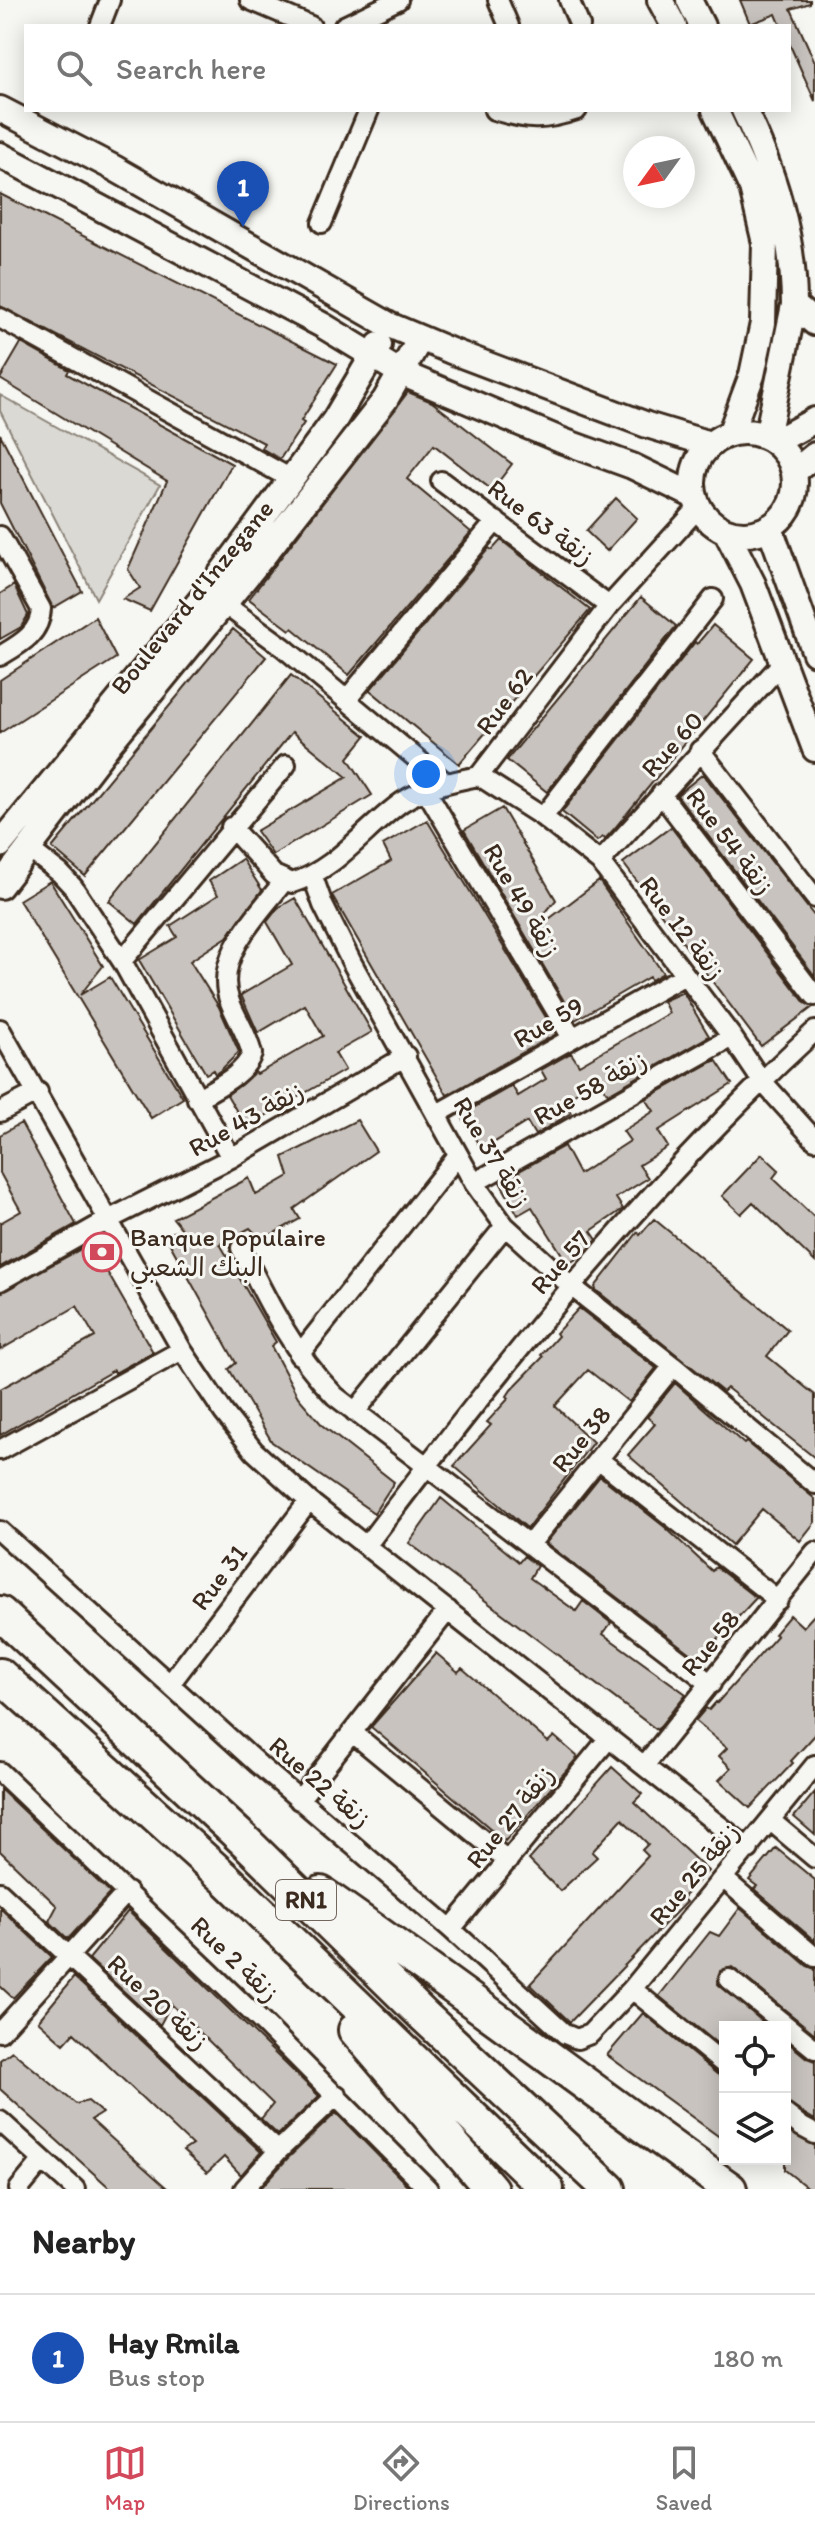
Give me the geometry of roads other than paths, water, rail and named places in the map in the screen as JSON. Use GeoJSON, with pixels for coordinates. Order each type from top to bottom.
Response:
{"type":"FeatureCollection","features":[{"type":"Feature","properties":{"kind":"highway","name":"RN1"},"geometry":{"type":"LineString","coordinates":[[0,1613],[246,1842],[423,2015],[609,2189]]}},
{"type":"Feature","properties":{"kind":"highway","name":"RN1"},"geometry":{"type":"LineString","coordinates":[[0,1675],[226,1879],[547,2189]]}},
{"type":"Feature","properties":{"kind":"highway"},"geometry":{"type":"LineString","coordinates":[[246,1842],[446,1981],[730,2189]]}},
{"type":"Feature","properties":{"kind":"highway"},"geometry":{"type":"LineString","coordinates":[[226,1879],[491,2189]]}},
{"type":"Feature","properties":{"kind":"main road"},"geometry":{"type":"LineString","coordinates":[[660,0],[673,24]]}},
{"type":"Feature","properties":{"kind":"main road"},"geometry":{"type":"LineString","coordinates":[[689,0],[701,24]]}},
{"type":"Feature","properties":{"kind":"main road"},"geometry":{"type":"LineString","coordinates":[[0,109],[114,168],[389,325],[420,339],[647,425],[720,439],[742,432],[771,440],[784,450],[794,472],[795,488],[791,504],[782,518],[770,528],[748,535],[726,531],[706,518],[697,502],[695,468],[720,439],[752,375],[763,323],[765,243],[752,188],[716,112]]}},
{"type":"Feature","properties":{"kind":"main road"},"geometry":{"type":"LineString","coordinates":[[745,112],[766,157],[785,218],[794,283],[794,305],[771,440]]}},
{"type":"Feature","properties":{"kind":"main road"},"geometry":{"type":"LineString","coordinates":[[0,155],[322,325],[401,373],[563,441],[632,466],[697,502]]}},
{"type":"Feature","properties":{"kind":"main road"},"geometry":{"type":"LineString","coordinates":[[794,305],[815,323]]}},
{"type":"Feature","properties":{"kind":"main road","name":"Boulevard d'Inzegane"},"geometry":{"type":"LineString","coordinates":[[0,845],[209,590],[293,480],[334,421],[389,325]]}},
{"type":"Feature","properties":{"kind":"main road","name":"Boulevard d'Inzegane"},"geometry":{"type":"LineString","coordinates":[[0,886],[143,700],[224,604],[385,400],[420,339]]}},
{"type":"Feature","properties":{"kind":"main road"},"geometry":{"type":"LineString","coordinates":[[771,440],[815,420]]}},
{"type":"Feature","properties":{"kind":"main road"},"geometry":{"type":"LineString","coordinates":[[794,472],[815,455]]}},
{"type":"Feature","properties":{"kind":"main road"},"geometry":{"type":"LineString","coordinates":[[770,528],[815,653]]}},
{"type":"Feature","properties":{"kind":"main road"},"geometry":{"type":"LineString","coordinates":[[726,531],[753,584],[815,749]]}},
{"type":"Feature","properties":{"kind":"street"},"geometry":{"type":"LineString","coordinates":[[101,24],[110,0]]}},
{"type":"Feature","properties":{"kind":"street"},"geometry":{"type":"LineString","coordinates":[[250,0],[306,23]]}},
{"type":"Feature","properties":{"kind":"street"},"geometry":{"type":"LineString","coordinates":[[294,0],[306,23]]}},
{"type":"Feature","properties":{"kind":"street"},"geometry":{"type":"LineString","coordinates":[[348,24],[398,0]]}},
{"type":"Feature","properties":{"kind":"street"},"geometry":{"type":"LineString","coordinates":[[498,0],[506,24]]}},
{"type":"Feature","properties":{"kind":"street"},"geometry":{"type":"LineString","coordinates":[[569,0],[579,24]]}},
{"type":"Feature","properties":{"kind":"street"},"geometry":{"type":"LineString","coordinates":[[322,223],[368,112]]}},
{"type":"Feature","properties":{"kind":"street"},"geometry":{"type":"LineString","coordinates":[[501,112],[530,120],[550,114]]}},
{"type":"Feature","properties":{"kind":"street"},"geometry":{"type":"LineString","coordinates":[[0,318],[293,480]]}},
{"type":"Feature","properties":{"kind":"street","name":"Rue 63 زنقة"},"geometry":{"type":"LineString","coordinates":[[441,481],[609,606]]}},
{"type":"Feature","properties":{"kind":"street","name":"Rue 62"},"geometry":{"type":"LineString","coordinates":[[313,877],[405,800],[446,783],[479,776],[609,606],[697,502]]}},
{"type":"Feature","properties":{"kind":"street"},"geometry":{"type":"LineString","coordinates":[[347,699],[496,521]]}},
{"type":"Feature","properties":{"kind":"street"},"geometry":{"type":"LineString","coordinates":[[0,536],[41,609],[41,621],[37,628],[0,656]]}},
{"type":"Feature","properties":{"kind":"street"},"geometry":{"type":"LineString","coordinates":[[543,817],[713,599]]}},
{"type":"Feature","properties":{"kind":"street"},"geometry":{"type":"LineString","coordinates":[[224,604],[347,699],[446,783]]}},
{"type":"Feature","properties":{"kind":"street","name":"Rue 60"},"geometry":{"type":"LineString","coordinates":[[600,862],[784,661]]}},
{"type":"Feature","properties":{"kind":"street"},"geometry":{"type":"LineString","coordinates":[[700,750],[815,898]]}},
{"type":"Feature","properties":{"kind":"street"},"geometry":{"type":"LineString","coordinates":[[122,961],[286,765]]}},
{"type":"Feature","properties":{"kind":"street","name":"Rue 12 زنقة"},"geometry":{"type":"LineString","coordinates":[[479,776],[543,817],[600,862],[761,1080],[815,1140]]}},
{"type":"Feature","properties":{"kind":"street","name":"Rue 49 زنقة"},"geometry":{"type":"LineString","coordinates":[[426,790],[572,1038]]}},
{"type":"Feature","properties":{"kind":"street","name":"Rue 54 زنقة"},"geometry":{"type":"LineString","coordinates":[[661,794],[815,996]]}},
{"type":"Feature","properties":{"kind":"street"},"geometry":{"type":"LineString","coordinates":[[231,827],[274,875],[292,883],[313,877]]}},
{"type":"Feature","properties":{"kind":"street"},"geometry":{"type":"LineString","coordinates":[[29,849],[73,887],[122,961],[231,1158]]}},
{"type":"Feature","properties":{"kind":"street","name":"Rue 37 زنقة"},"geometry":{"type":"LineString","coordinates":[[313,877],[328,916],[352,963],[474,1183],[505,1226],[571,1286],[815,1484]]}},
{"type":"Feature","properties":{"kind":"street"},"geometry":{"type":"LineString","coordinates":[[197,1099],[245,1067],[252,1054],[230,1002],[224,975],[241,939],[284,881]]}},
{"type":"Feature","properties":{"kind":"street","name":"Rue 59"},"geometry":{"type":"LineString","coordinates":[[437,1114],[685,975]]}},
{"type":"Feature","properties":{"kind":"street"},"geometry":{"type":"LineString","coordinates":[[0,1029],[182,1350],[254,1451],[309,1501],[749,1849]]}},
{"type":"Feature","properties":{"kind":"street","name":"Rue 57"},"geometry":{"type":"LineString","coordinates":[[366,1546],[571,1286],[714,1128],[815,1031]]}},
{"type":"Feature","properties":{"kind":"street","name":"Rue 58 زنقة"},"geometry":{"type":"LineString","coordinates":[[474,1183],[732,1037]]}},
{"type":"Feature","properties":{"kind":"street","name":"Rue 43 زنقة"},"geometry":{"type":"LineString","coordinates":[[0,1281],[108,1220],[231,1158],[406,1056]]}},
{"type":"Feature","properties":{"kind":"street"},"geometry":{"type":"LineString","coordinates":[[0,1112],[38,1092]]}},
{"type":"Feature","properties":{"kind":"street"},"geometry":{"type":"LineString","coordinates":[[299,1355],[458,1155]]}},
{"type":"Feature","properties":{"kind":"street"},"geometry":{"type":"LineString","coordinates":[[355,1412],[505,1226]]}},
{"type":"Feature","properties":{"kind":"street"},"geometry":{"type":"LineString","coordinates":[[241,1248],[299,1355],[335,1396],[711,1684]]}},
{"type":"Feature","properties":{"kind":"street"},"geometry":{"type":"LineString","coordinates":[[0,1450],[182,1350]]}},
{"type":"Feature","properties":{"kind":"street","name":"Rue 38"},"geometry":{"type":"LineString","coordinates":[[530,1544],[673,1366]]}},
{"type":"Feature","properties":{"kind":"street"},"geometry":{"type":"LineString","coordinates":[[598,1459],[778,1600]]}},
{"type":"Feature","properties":{"kind":"street","name":"Rue 31"},"geometry":{"type":"LineString","coordinates":[[170,1684],[309,1501]]}},
{"type":"Feature","properties":{"kind":"street","name":"Rue 22 زنقة"},"geometry":{"type":"LineString","coordinates":[[0,1531],[299,1800],[451,1929],[565,2034],[577,2039],[584,2038],[610,2014]]}},
{"type":"Feature","properties":{"kind":"street","name":"Rue 58"},"geometry":{"type":"LineString","coordinates":[[644,1766],[815,1552]]}},
{"type":"Feature","properties":{"kind":"street"},"geometry":{"type":"LineString","coordinates":[[299,1800],[448,1610]]}},
{"type":"Feature","properties":{"kind":"street"},"geometry":{"type":"LineString","coordinates":[[353,1733],[508,1861]]}},
{"type":"Feature","properties":{"kind":"street","name":"Rue 27 زنقة"},"geometry":{"type":"LineString","coordinates":[[451,1929],[609,1738]]}},
{"type":"Feature","properties":{"kind":"street","name":"Rue 25 زنقة"},"geometry":{"type":"LineString","coordinates":[[610,2014],[749,1849],[815,1765]]}},
{"type":"Feature","properties":{"kind":"street","name":"Rue 2 زنقة"},"geometry":{"type":"LineString","coordinates":[[0,1772],[337,2095],[428,2189]]}},
{"type":"Feature","properties":{"kind":"street"},"geometry":{"type":"LineString","coordinates":[[771,1821],[815,1858]]}},
{"type":"Feature","properties":{"kind":"street"},"geometry":{"type":"LineString","coordinates":[[724,1879],[815,1957]]}},
{"type":"Feature","properties":{"kind":"street","name":"Rue 20 زنقة"},"geometry":{"type":"LineString","coordinates":[[0,1892],[278,2151]]}},
{"type":"Feature","properties":{"kind":"street"},"geometry":{"type":"LineString","coordinates":[[0,2032],[127,1892]]}},
{"type":"Feature","properties":{"kind":"street"},"geometry":{"type":"LineString","coordinates":[[729,1979],[815,2049]]}},
{"type":"Feature","properties":{"kind":"street"},"geometry":{"type":"LineString","coordinates":[[632,1989],[719,2060]]}},
{"type":"Feature","properties":{"kind":"street"},"geometry":{"type":"LineString","coordinates":[[244,2189],[278,2151],[337,2095]]}},
{"type":"Feature","properties":{"kind":"street"},"geometry":{"type":"LineString","coordinates":[[791,2119],[815,2134]]}},
{"type":"Feature","properties":{"kind":"street"},"geometry":{"type":"LineString","coordinates":[[0,2121],[75,2189]]}},
{"type":"Feature","properties":{"kind":"street"},"geometry":{"type":"LineString","coordinates":[[19,2189],[43,2160]]}},
{"type":"Feature","properties":{"kind":"place","name":"Hay Rmila"},"geometry":{"type":"Point","coordinates":[243,227]}},
{"type":"Feature","properties":{"kind":"place","name":"Banque Populaire البنك الشعبي"},"geometry":{"type":"Point","coordinates":[102,1252]}}]}
